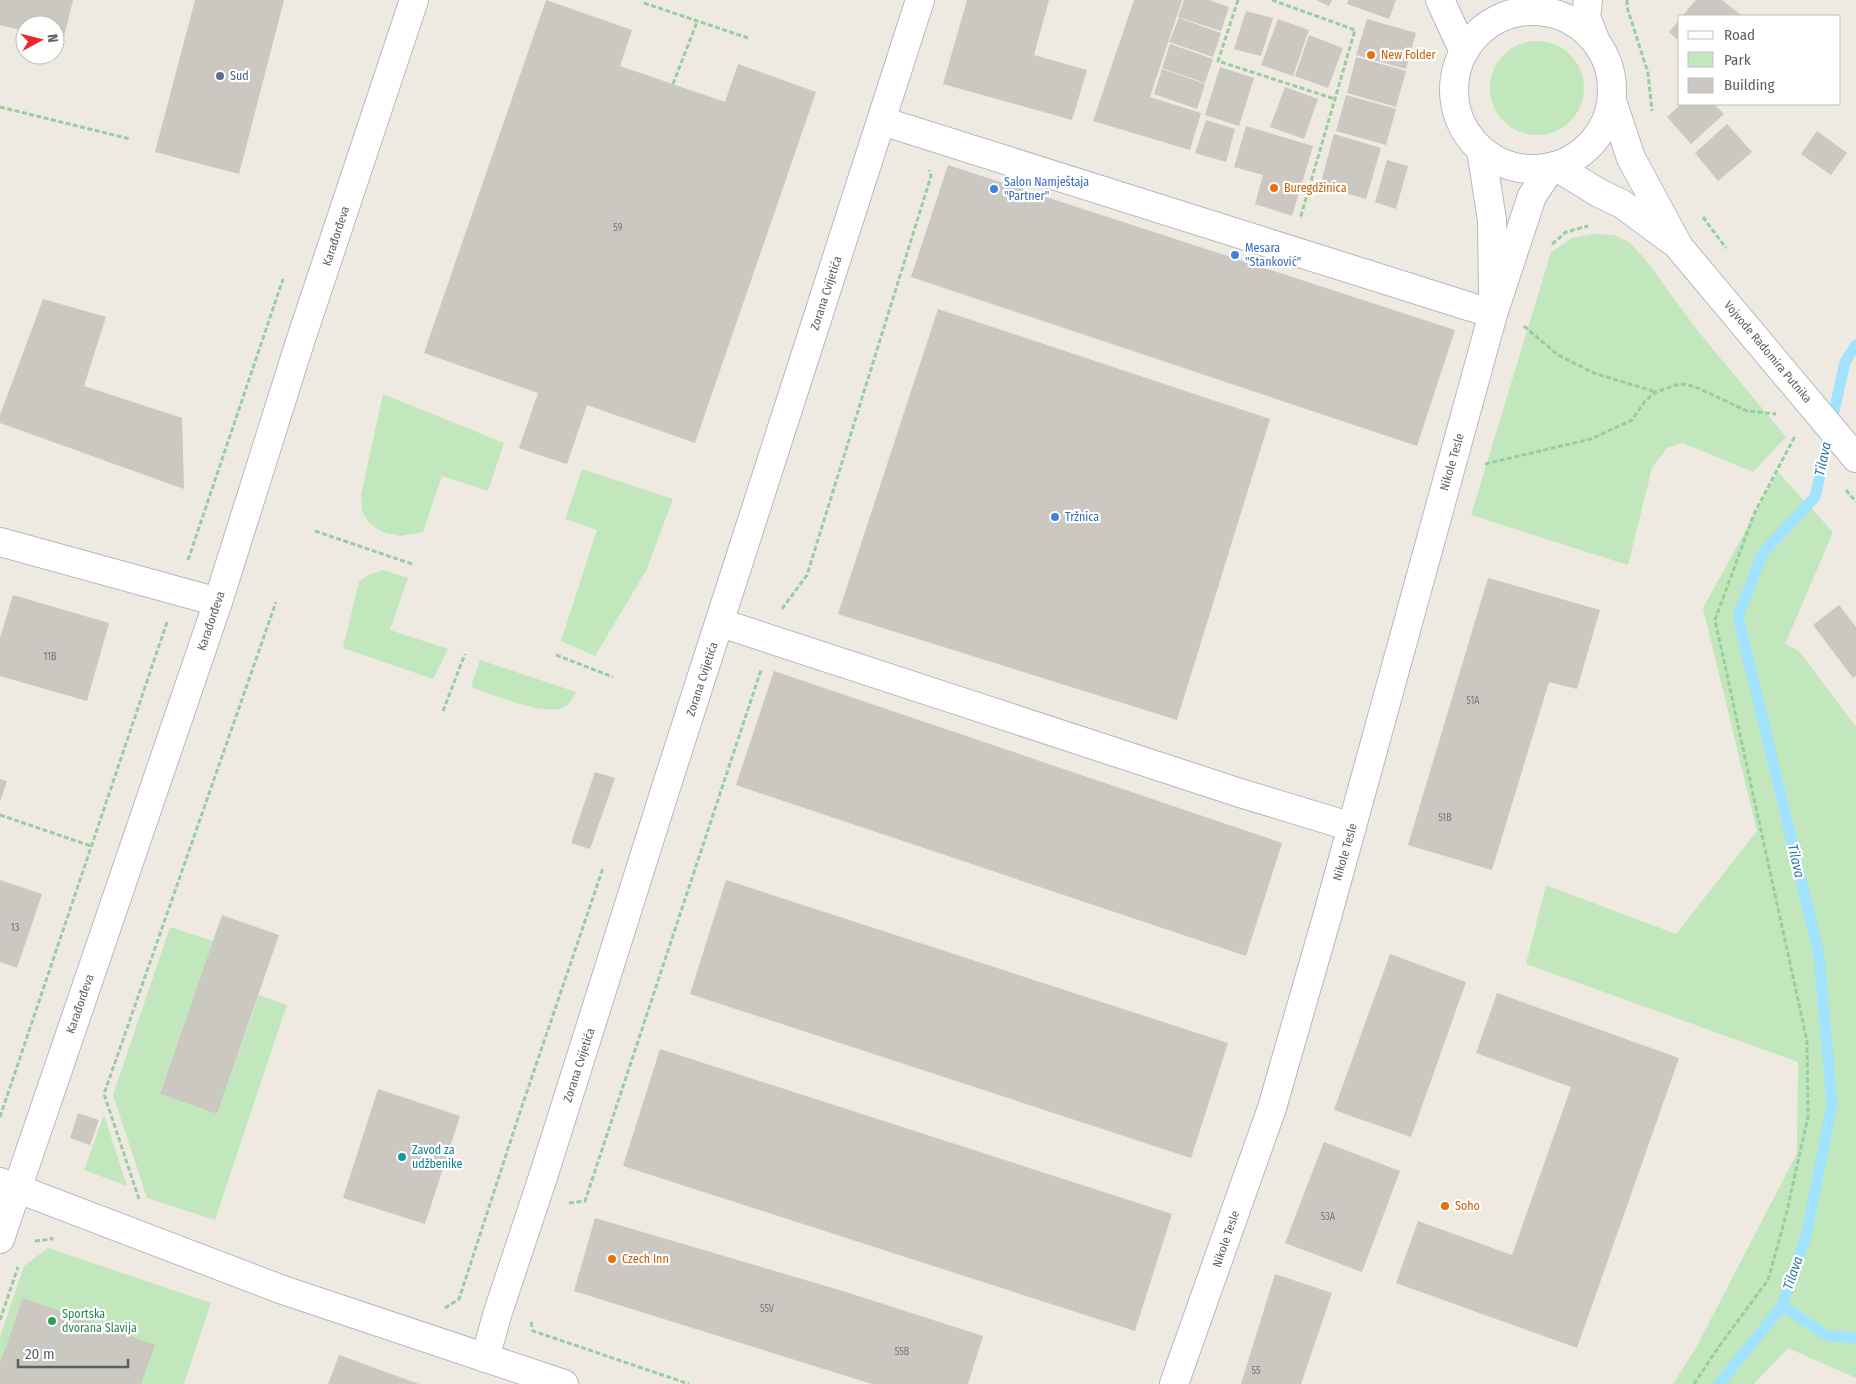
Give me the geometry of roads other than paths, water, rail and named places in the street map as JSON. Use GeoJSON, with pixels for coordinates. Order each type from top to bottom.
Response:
{"type":"FeatureCollection","features":[{"type":"Feature","properties":{"kind":"street","name":"Karađorđeva"},"geometry":{"type":"LineString","coordinates":[[0,1239],[9,1185],[26,1162],[218,602],[299,345],[414,0]]}},
{"type":"Feature","properties":{"kind":"street","name":"Zorana Cvijetića"},"geometry":{"type":"LineString","coordinates":[[485,1358],[498,1312],[543,1177],[920,0]]}},
{"type":"Feature","properties":{"kind":"street"},"geometry":{"type":"LineString","coordinates":[[1440,0],[1464,52]]}},
{"type":"Feature","properties":{"kind":"street"},"geometry":{"type":"LineString","coordinates":[[1588,0],[1586,17],[1610,70],[1612,85],[1612,101],[1607,119],[1598,135],[1587,149],[1572,159],[1553,167],[1536,170],[1514,167],[1493,158],[1481,150],[1466,131],[1457,110],[1455,98],[1457,74],[1464,52],[1474,39],[1516,7],[1556,14],[1578,25],[1596,42]]}},
{"type":"Feature","properties":{"kind":"street","name":"Vojvode Radomira Putnika"},"geometry":{"type":"LineString","coordinates":[[1612,101],[1631,158],[1680,247],[1856,458]]}},
{"type":"Feature","properties":{"kind":"street"},"geometry":{"type":"LineString","coordinates":[[882,121],[1493,314]]}},
{"type":"Feature","properties":{"kind":"street","name":"Nikole Tesle"},"geometry":{"type":"LineString","coordinates":[[1481,150],[1492,220],[1493,314]]}},
{"type":"Feature","properties":{"kind":"street","name":"Vojvode Radomira Putnika"},"geometry":{"type":"LineString","coordinates":[[1553,167],[1622,204],[1680,247]]}},
{"type":"Feature","properties":{"kind":"street","name":"Nikole Tesle"},"geometry":{"type":"LineString","coordinates":[[1174,1384],[1272,1108],[1352,827],[1493,314],[1532,196],[1553,167]]}},
{"type":"Feature","properties":{"kind":"street"},"geometry":{"type":"LineString","coordinates":[[0,542],[218,602]]}},
{"type":"Feature","properties":{"kind":"street"},"geometry":{"type":"LineString","coordinates":[[721,623],[1240,793],[1352,827]]}},
{"type":"Feature","properties":{"kind":"street"},"geometry":{"type":"LineString","coordinates":[[9,1185],[283,1290],[564,1384]]}},
{"type":"Feature","properties":{"kind":"waterway","name":"Tilava"},"geometry":{"type":"LineString","coordinates":[[1719,1384],[1782,1306],[1806,1236],[1832,1105],[1819,955],[1738,616],[1763,553],[1815,497],[1845,362],[1856,345]]}},
{"type":"Feature","properties":{"kind":"waterway"},"geometry":{"type":"LineString","coordinates":[[1782,1306],[1828,1336],[1856,1338]]}},
{"type":"Feature","properties":{"kind":"place","name":"New Folder"},"geometry":{"type":"Point","coordinates":[1371,55]}},
{"type":"Feature","properties":{"kind":"place","name":"Sud"},"geometry":{"type":"Point","coordinates":[220,76]}},
{"type":"Feature","properties":{"kind":"place","name":"Buregdžinica"},"geometry":{"type":"Point","coordinates":[1274,188]}},
{"type":"Feature","properties":{"kind":"place","name":"Salon Namještaja \"Partner\""},"geometry":{"type":"Point","coordinates":[994,189]}},
{"type":"Feature","properties":{"kind":"place","name":"Mesara \"Stanković\""},"geometry":{"type":"Point","coordinates":[1235,255]}},
{"type":"Feature","properties":{"kind":"place","name":"Tržnica"},"geometry":{"type":"Point","coordinates":[1055,517]}},
{"type":"Feature","properties":{"kind":"place","name":"Zavod za udžbenike"},"geometry":{"type":"Point","coordinates":[402,1157]}},
{"type":"Feature","properties":{"kind":"place","name":"Soho"},"geometry":{"type":"Point","coordinates":[1445,1206]}},
{"type":"Feature","properties":{"kind":"place","name":"Czech Inn"},"geometry":{"type":"Point","coordinates":[612,1259]}},
{"type":"Feature","properties":{"kind":"place","name":"Sportska dvorana Slavija"},"geometry":{"type":"Point","coordinates":[52,1321]}}]}
